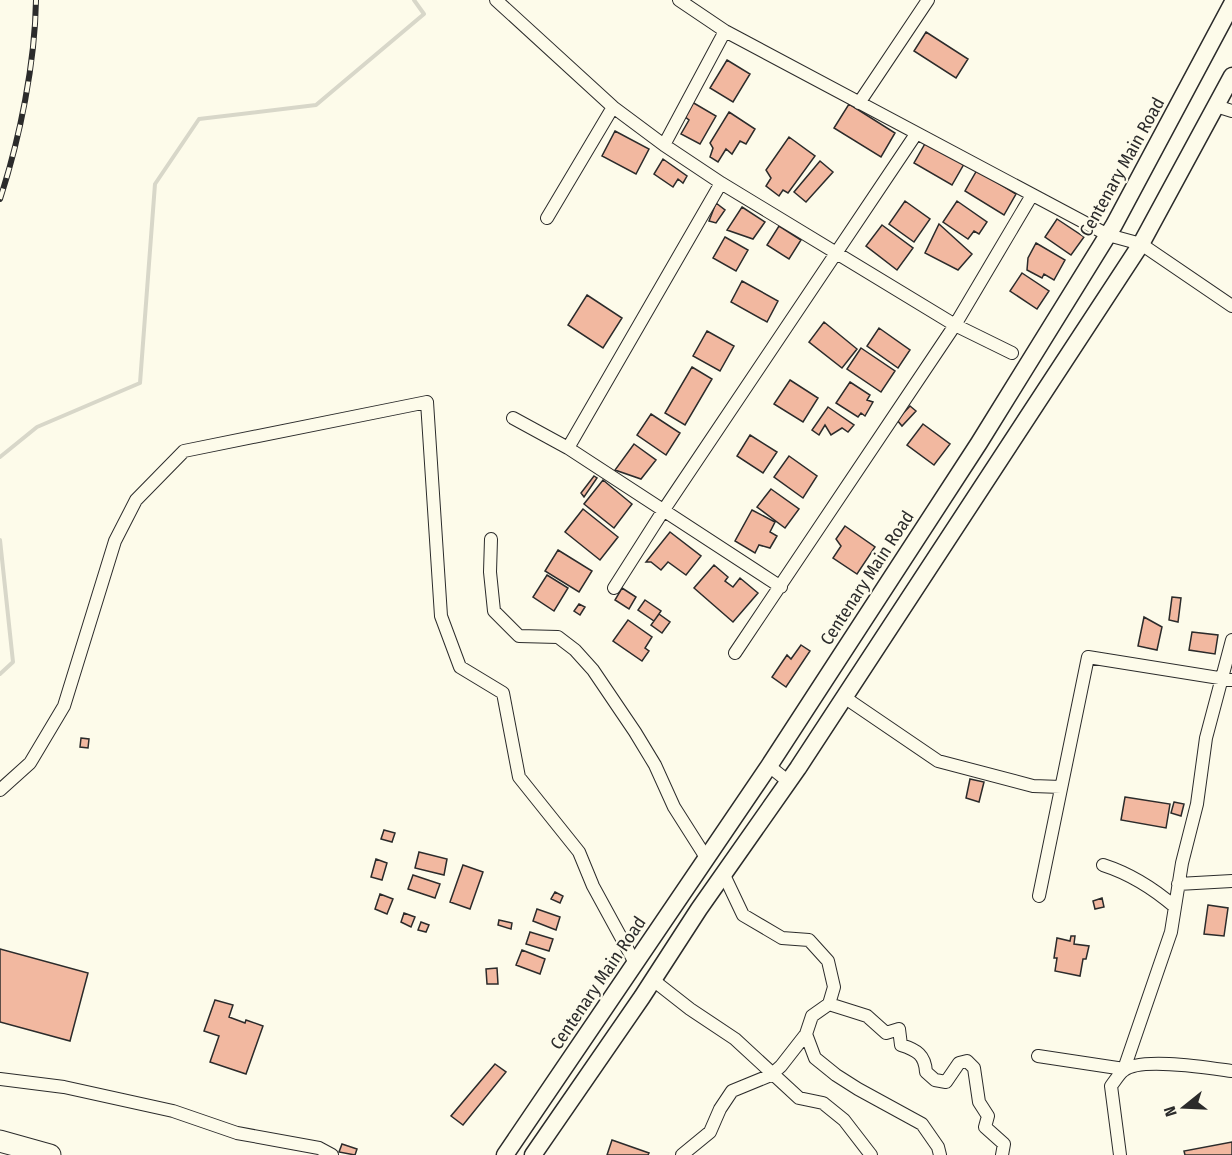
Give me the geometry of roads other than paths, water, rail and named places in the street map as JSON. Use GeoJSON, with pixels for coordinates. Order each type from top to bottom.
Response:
{"type":"FeatureCollection","features":[{"type":"Feature","properties":{"kind":"highway"},"geometry":{"type":"LineString","coordinates":[[0,1141],[50,1155]]}},
{"type":"Feature","properties":{"kind":"street"},"geometry":{"type":"LineString","coordinates":[[496,0],[613,107],[664,145],[722,183],[955,325],[1012,353]]}},
{"type":"Feature","properties":{"kind":"street"},"geometry":{"type":"LineString","coordinates":[[679,0],[725,31],[916,134],[1108,235],[1141,244],[1232,306]]}},
{"type":"Feature","properties":{"kind":"street"},"geometry":{"type":"LineString","coordinates":[[859,103],[928,0]]}},
{"type":"Feature","properties":{"kind":"street","name":"Centenary Main Road"},"geometry":{"type":"LineString","coordinates":[[505,1155],[769,766],[979,443],[1108,235],[1232,4]]}},
{"type":"Feature","properties":{"kind":"street"},"geometry":{"type":"LineString","coordinates":[[664,145],[725,31]]}},
{"type":"Feature","properties":{"kind":"street"},"geometry":{"type":"LineString","coordinates":[[533,1155],[789,782],[1141,244],[1224,109],[1232,76]]}},
{"type":"Feature","properties":{"kind":"street"},"geometry":{"type":"LineString","coordinates":[[547,218],[613,107]]}},
{"type":"Feature","properties":{"kind":"street"},"geometry":{"type":"LineString","coordinates":[[614,588],[663,511],[916,134]]}},
{"type":"Feature","properties":{"kind":"street"},"geometry":{"type":"LineString","coordinates":[[568,448],[722,183]]}},
{"type":"Feature","properties":{"kind":"street"},"geometry":{"type":"LineString","coordinates":[[735,653],[955,325],[1032,195]]}},
{"type":"Feature","properties":{"kind":"street"},"geometry":{"type":"LineString","coordinates":[[0,790],[30,763],[64,706],[115,541],[136,500],[184,451],[427,402],[441,615],[460,667],[503,693],[519,777],[579,852],[592,886],[635,963]]}},
{"type":"Feature","properties":{"kind":"street"},"geometry":{"type":"LineString","coordinates":[[513,417],[568,448],[781,587]]}},
{"type":"Feature","properties":{"kind":"street"},"geometry":{"type":"LineString","coordinates":[[491,538],[490,572],[494,611],[519,636],[558,637],[575,650],[593,670],[655,765],[674,807],[706,859]]}},
{"type":"Feature","properties":{"kind":"street"},"geometry":{"type":"LineString","coordinates":[[1120,1155],[1111,1086],[1124,1069],[1171,932],[1182,863],[1197,804],[1206,738],[1227,679],[1232,640]]}},
{"type":"Feature","properties":{"kind":"street"},"geometry":{"type":"LineString","coordinates":[[1039,896],[1088,657],[1227,679]]}},
{"type":"Feature","properties":{"kind":"street"},"geometry":{"type":"LineString","coordinates":[[844,697],[938,761],[1033,786],[1061,787]]}},
{"type":"Feature","properties":{"kind":"street"},"geometry":{"type":"LineString","coordinates":[[769,766],[789,782]]}},
{"type":"Feature","properties":{"kind":"street"},"geometry":{"type":"LineString","coordinates":[[1103,865],[1141,881],[1175,907]]}},
{"type":"Feature","properties":{"kind":"street"},"geometry":{"type":"LineString","coordinates":[[682,1155],[710,1132],[720,1109],[732,1091],[771,1075],[781,1066],[806,1034],[812,1016],[828,1004],[834,987],[828,961],[809,940],[782,938],[743,915],[724,875]]}},
{"type":"Feature","properties":{"kind":"street"},"geometry":{"type":"LineString","coordinates":[[1178,884],[1232,881]]}},
{"type":"Feature","properties":{"kind":"street"},"geometry":{"type":"LineString","coordinates":[[653,980],[735,1039],[771,1075],[799,1098],[823,1103],[844,1120],[872,1155]]}},
{"type":"Feature","properties":{"kind":"street"},"geometry":{"type":"LineString","coordinates":[[828,1004],[867,1016],[886,1033],[899,1029],[901,1045],[914,1049],[925,1060],[926,1072],[935,1080],[946,1082],[959,1064],[967,1061],[974,1068],[979,1102],[988,1116],[985,1127],[1004,1144],[1002,1155]]}},
{"type":"Feature","properties":{"kind":"street"},"geometry":{"type":"LineString","coordinates":[[806,1034],[815,1058],[836,1075],[922,1124],[938,1147],[940,1155]]}},
{"type":"Feature","properties":{"kind":"street"},"geometry":{"type":"LineString","coordinates":[[1038,1056],[1124,1069],[1137,1065],[1166,1064],[1232,1071]]}},
{"type":"Feature","properties":{"kind":"street"},"geometry":{"type":"LineString","coordinates":[[0,1079],[64,1087],[173,1111],[237,1132],[319,1148],[332,1155]]}},
{"type":"Feature","properties":{"kind":"waterway"},"geometry":{"type":"LineString","coordinates":[[0,457],[37,427],[140,383],[155,184],[199,119],[316,105],[424,14],[414,0]]}},
{"type":"Feature","properties":{"kind":"waterway"},"geometry":{"type":"LineString","coordinates":[[0,540],[13,662],[0,674]]}},
{"type":"Feature","properties":{"kind":"railway"},"geometry":{"type":"LineString","coordinates":[[0,199],[14,151],[25,100],[33,49],[36,0]]}}]}
